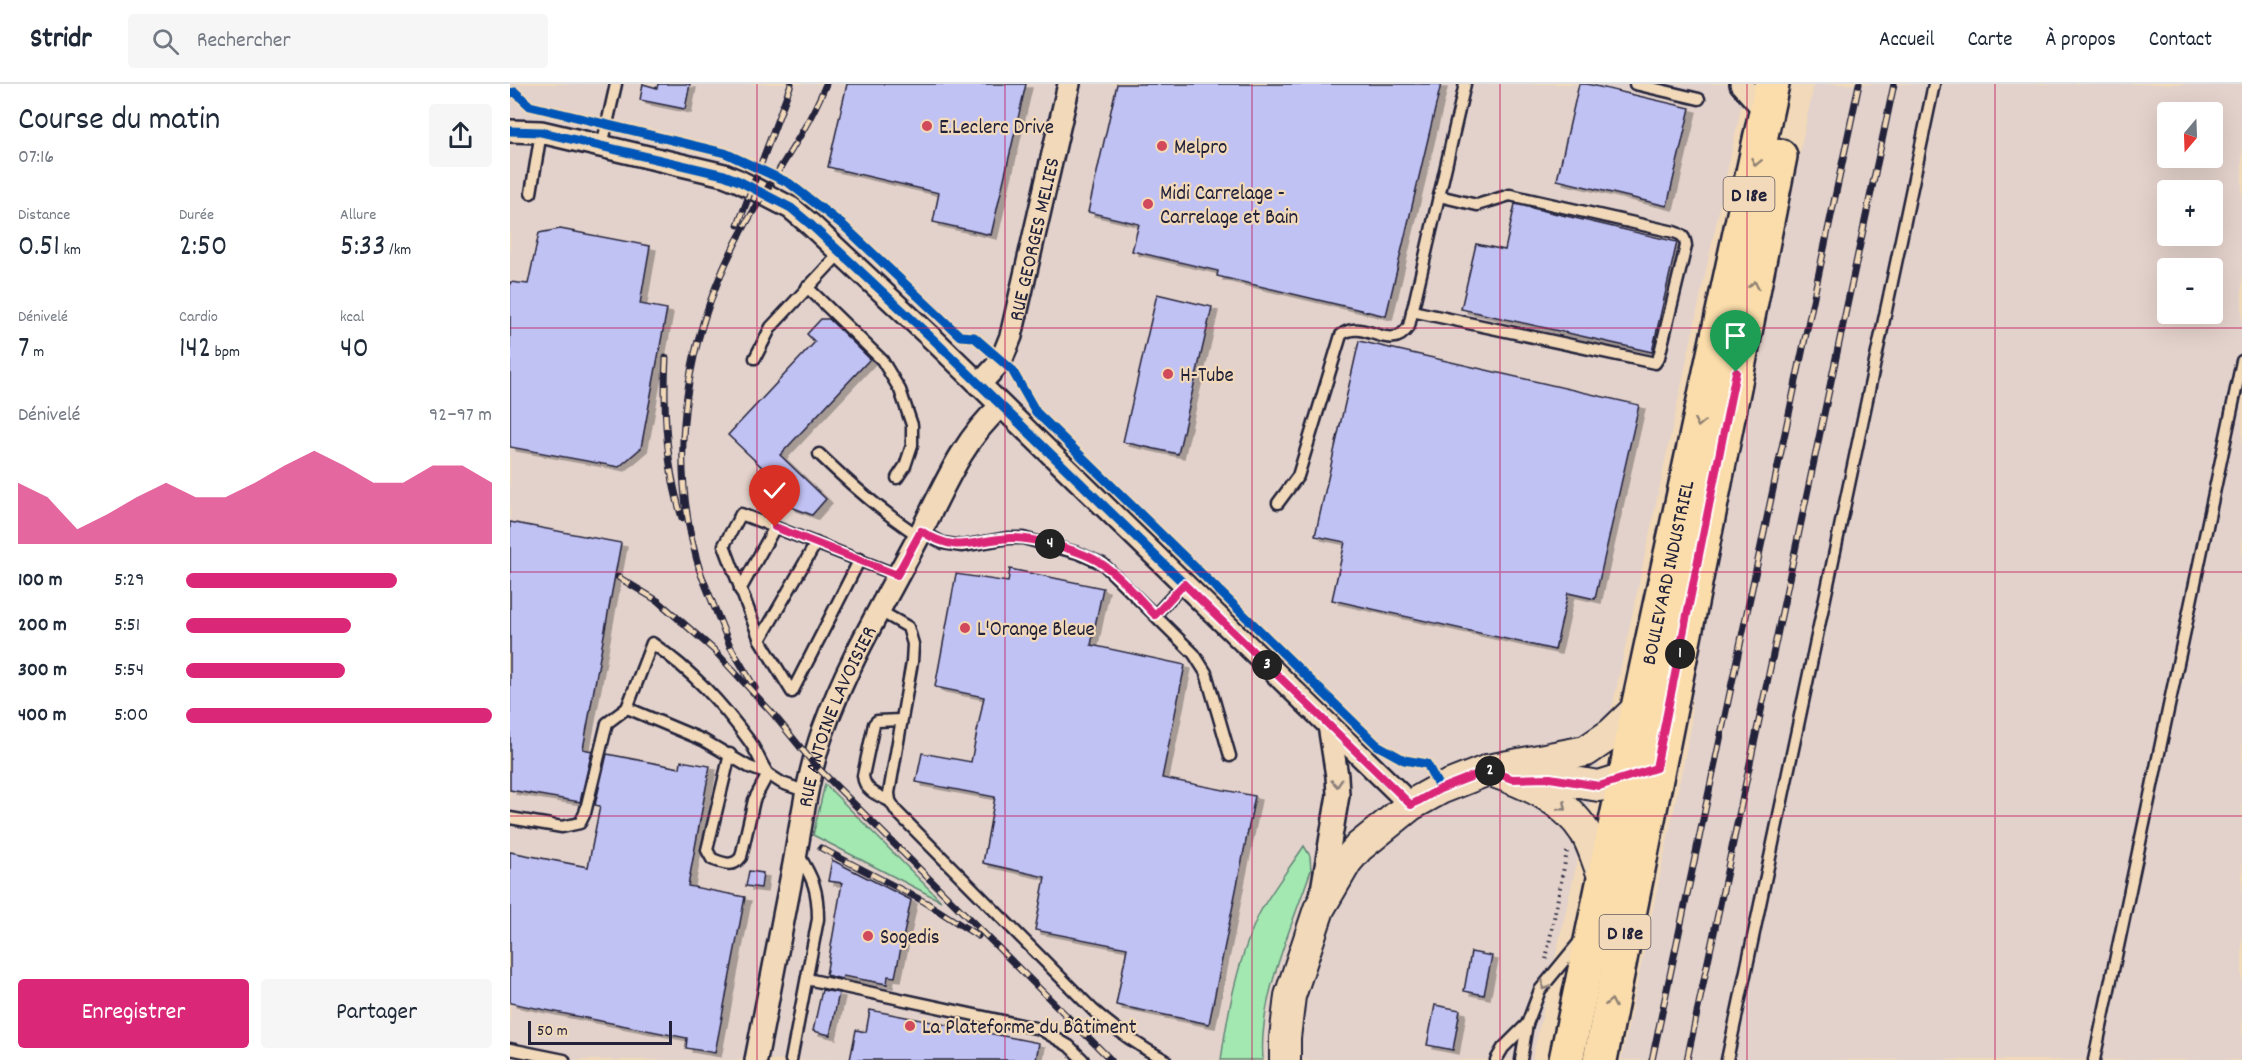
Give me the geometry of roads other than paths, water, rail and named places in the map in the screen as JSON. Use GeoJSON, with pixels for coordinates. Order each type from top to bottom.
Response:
{"type":"FeatureCollection","features":[{"type":"Feature","properties":{"kind":"main road","name":"BOULEVARD INDUSTRIEL"},"geometry":{"type":"LineString","coordinates":[[1600,1060],[1649,803],[1794,84]]}},
{"type":"Feature","properties":{"kind":"main road","name":"BOULEVARD INDUSTRIEL"},"geometry":{"type":"LineString","coordinates":[[1566,1060],[1638,708],[1769,98]]}},
{"type":"Feature","properties":{"kind":"main road"},"geometry":{"type":"LineString","coordinates":[[1285,1060],[1290,996],[1319,909],[1342,870],[1359,847],[1411,805],[1440,789],[1586,751],[1611,734],[1638,708]]}},
{"type":"Feature","properties":{"kind":"main road"},"geometry":{"type":"LineString","coordinates":[[1586,751],[1608,764],[1649,803]]}},
{"type":"Feature","properties":{"kind":"main road"},"geometry":{"type":"LineString","coordinates":[[1500,775],[1550,778],[1599,786],[1656,768]]}},
{"type":"Feature","properties":{"kind":"main road"},"geometry":{"type":"LineString","coordinates":[[1500,775],[1546,795],[1562,805],[1586,834],[1603,876]]}},
{"type":"Feature","properties":{"kind":"street","name":"RUE GEORGES MELIES"},"geometry":{"type":"LineString","coordinates":[[979,384],[1001,361],[1011,336],[1069,84]]}},
{"type":"Feature","properties":{"kind":"street"},"geometry":{"type":"LineString","coordinates":[[1741,84],[1769,98]]}},
{"type":"Feature","properties":{"kind":"street"},"geometry":{"type":"LineString","coordinates":[[510,131],[540,132],[740,181],[791,208],[841,252],[979,384],[1411,805]]}},
{"type":"Feature","properties":{"kind":"street","name":"RUE ANTOINE LAVOISIER"},"geometry":{"type":"LineString","coordinates":[[756,1060],[807,792],[823,733],[844,675],[958,460],[993,413],[1001,406]]}},
{"type":"Feature","properties":{"kind":"street"},"geometry":{"type":"LineString","coordinates":[[1319,909],[1338,795],[1329,725]]}},
{"type":"Feature","properties":{"kind":"lane"},"geometry":{"type":"LineString","coordinates":[[602,147],[616,84]]}},
{"type":"Feature","properties":{"kind":"lane"},"geometry":{"type":"LineString","coordinates":[[1278,503],[1298,476],[1341,336],[1350,330],[1356,330],[1393,339],[1404,334],[1409,326],[1465,84]]}},
{"type":"Feature","properties":{"kind":"lane"},"geometry":{"type":"LineString","coordinates":[[1635,84],[1699,99]]}},
{"type":"Feature","properties":{"kind":"lane"},"geometry":{"type":"LineString","coordinates":[[1726,1060],[1934,84]]}},
{"type":"Feature","properties":{"kind":"lane"},"geometry":{"type":"LineString","coordinates":[[531,193],[540,132]]}},
{"type":"Feature","properties":{"kind":"lane"},"geometry":{"type":"LineString","coordinates":[[1413,311],[1655,363],[1659,357],[1686,246],[1683,235],[1674,232],[1510,195],[1477,205],[1439,196]]}},
{"type":"Feature","properties":{"kind":"lane"},"geometry":{"type":"LineString","coordinates":[[755,358],[771,327],[841,252]]}},
{"type":"Feature","properties":{"kind":"lane"},"geometry":{"type":"LineString","coordinates":[[807,287],[882,360],[900,390],[912,425],[912,444],[905,466],[897,478]]}},
{"type":"Feature","properties":{"kind":"lane"},"geometry":{"type":"LineString","coordinates":[[2094,1060],[2242,361]]}},
{"type":"Feature","properties":{"kind":"lane"},"geometry":{"type":"LineString","coordinates":[[819,454],[877,507],[920,534],[943,543],[967,545],[1008,538],[1023,538],[1078,553],[1103,564],[1194,654],[1206,674],[1230,756]]}},
{"type":"Feature","properties":{"kind":"lane"},"geometry":{"type":"LineString","coordinates":[[860,559],[792,692],[760,640],[724,545],[741,514],[860,559],[897,575]]}},
{"type":"Feature","properties":{"kind":"lane"},"geometry":{"type":"LineString","coordinates":[[740,591],[775,527]]}},
{"type":"Feature","properties":{"kind":"lane"},"geometry":{"type":"LineString","coordinates":[[760,640],[816,543]]}},
{"type":"Feature","properties":{"kind":"lane"},"geometry":{"type":"LineString","coordinates":[[1155,615],[1184,584]]}},
{"type":"Feature","properties":{"kind":"lane"},"geometry":{"type":"LineString","coordinates":[[878,610],[908,627],[913,644],[889,793],[890,801],[897,812],[1093,1010],[1118,1032],[1164,1060]]}},
{"type":"Feature","properties":{"kind":"lane"},"geometry":{"type":"LineString","coordinates":[[510,818],[562,827],[580,823],[585,813],[607,723],[627,708],[652,643],[678,661],[710,690],[752,744],[768,774]]}},
{"type":"Feature","properties":{"kind":"lane"},"geometry":{"type":"LineString","coordinates":[[627,708],[704,740],[748,766],[782,783],[807,792]]}},
{"type":"Feature","properties":{"kind":"lane"},"geometry":{"type":"LineString","coordinates":[[890,801],[868,789],[864,784],[863,776],[874,724],[877,721],[902,720]]}},
{"type":"Feature","properties":{"kind":"lane"},"geometry":{"type":"LineString","coordinates":[[730,754],[707,850],[712,859],[730,864],[738,862],[754,800],[768,774]]}},
{"type":"Feature","properties":{"kind":"lane"},"geometry":{"type":"LineString","coordinates":[[791,1060],[818,919],[815,885],[796,851]]}},
{"type":"Feature","properties":{"kind":"lane"},"geometry":{"type":"LineString","coordinates":[[1521,1060],[1527,1024],[1540,990],[1594,923]]}},
{"type":"Feature","properties":{"kind":"lane"},"geometry":{"type":"LineString","coordinates":[[807,979],[1040,1029],[1069,1046],[1083,1060]]}},
{"type":"Feature","properties":{"kind":"lane"},"geometry":{"type":"LineString","coordinates":[[1496,1060],[1503,1048],[1527,1024]]}},
{"type":"Feature","properties":{"kind":"lane"},"geometry":{"type":"LineString","coordinates":[[510,1049],[564,1060]]}},
{"type":"Feature","properties":{"kind":"railway"},"geometry":{"type":"LineString","coordinates":[[738,225],[791,84]]}},
{"type":"Feature","properties":{"kind":"railway"},"geometry":{"type":"LineString","coordinates":[[702,577],[690,532],[684,486],[683,441],[687,395],[696,350],[709,306],[726,263],[747,222],[809,120],[826,84]]}},
{"type":"Feature","properties":{"kind":"railway"},"geometry":{"type":"LineString","coordinates":[[1652,1060],[1859,84]]}},
{"type":"Feature","properties":{"kind":"railway"},"geometry":{"type":"LineString","coordinates":[[1687,1060],[1894,84]]}},
{"type":"Feature","properties":{"kind":"railway"},"geometry":{"type":"LineString","coordinates":[[666,358],[667,439],[672,479],[682,518]]}},
{"type":"Feature","properties":{"kind":"railway"},"geometry":{"type":"LineString","coordinates":[[699,569],[730,646],[755,688]]}},
{"type":"Feature","properties":{"kind":"railway"},"geometry":{"type":"LineString","coordinates":[[618,577],[658,601],[714,650],[774,715],[814,764],[1111,1060]]}},
{"type":"Feature","properties":{"kind":"railway"},"geometry":{"type":"LineString","coordinates":[[821,848],[925,902],[978,936]]}},
{"type":"Feature","properties":{"kind":"place","name":"E.Leclerc Drive"},"geometry":{"type":"Point","coordinates":[927,126]}},
{"type":"Feature","properties":{"kind":"place","name":"Melpro"},"geometry":{"type":"Point","coordinates":[1162,146]}},
{"type":"Feature","properties":{"kind":"place","name":"Midi Carrelage - Carrelage et Bain"},"geometry":{"type":"Point","coordinates":[1148,204]}},
{"type":"Feature","properties":{"kind":"place","name":"H-Tube"},"geometry":{"type":"Point","coordinates":[1168,374]}},
{"type":"Feature","properties":{"kind":"place","name":"L'Orange Bleue"},"geometry":{"type":"Point","coordinates":[965,628]}},
{"type":"Feature","properties":{"kind":"place","name":"Sogedis"},"geometry":{"type":"Point","coordinates":[868,936]}},
{"type":"Feature","properties":{"kind":"place","name":"La Plateforme du Bâtiment"},"geometry":{"type":"Point","coordinates":[910,1026]}}]}
